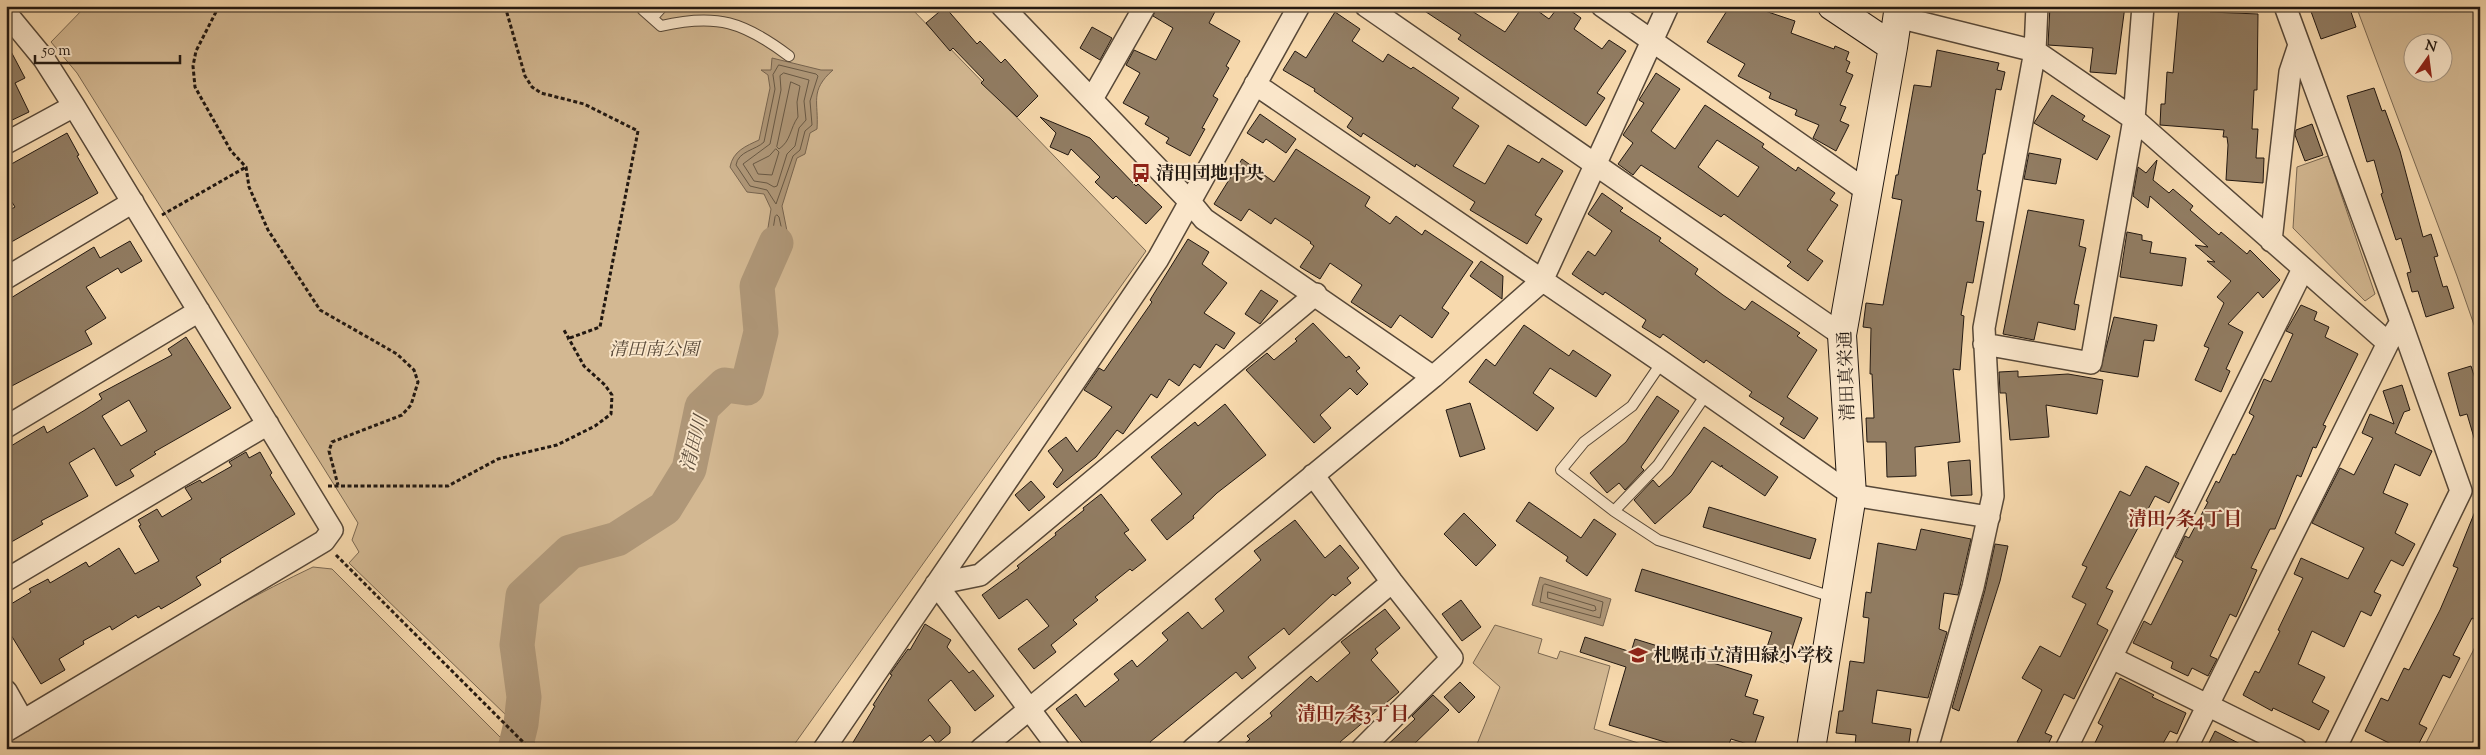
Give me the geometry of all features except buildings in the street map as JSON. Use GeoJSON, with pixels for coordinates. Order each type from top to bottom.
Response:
{"type":"FeatureCollection","features":[{"type":"Feature","properties":{"kind":"street"},"geometry":{"type":"LineString","coordinates":[[1002,6],[1190,202],[1204,219],[1316,294],[1434,377]]}},
{"type":"Feature","properties":{"kind":"street"},"geometry":{"type":"LineString","coordinates":[[1092,99],[1145,6]]}},
{"type":"Feature","properties":{"kind":"street"},"geometry":{"type":"LineString","coordinates":[[824,749],[1158,259],[1299,6]]}},
{"type":"Feature","properties":{"kind":"street"},"geometry":{"type":"LineString","coordinates":[[1366,6],[1842,334]]}},
{"type":"Feature","properties":{"kind":"street"},"geometry":{"type":"LineString","coordinates":[[1602,6],[1867,191]]}},
{"type":"Feature","properties":{"kind":"street"},"geometry":{"type":"LineString","coordinates":[[981,749],[1434,377],[1542,281],[1668,6]]}},
{"type":"Feature","properties":{"kind":"street"},"geometry":{"type":"LineString","coordinates":[[1832,6],[1893,47]]}},
{"type":"Feature","properties":{"kind":"street"},"geometry":{"type":"LineString","coordinates":[[1927,749],[1974,587],[1993,496],[1984,328],[2034,50],[2037,6]]}},
{"type":"Feature","properties":{"kind":"street"},"geometry":{"type":"LineString","coordinates":[[1984,344],[2091,363],[2134,119],[2143,6]]}},
{"type":"Feature","properties":{"kind":"street"},"geometry":{"type":"LineString","coordinates":[[2285,6],[2461,491],[2335,749]]}},
{"type":"Feature","properties":{"kind":"street"},"geometry":{"type":"LineString","coordinates":[[1899,11],[2034,50],[2134,119],[2388,343]]}},
{"type":"Feature","properties":{"kind":"street","name":"清田真栄通"},"geometry":{"type":"LineString","coordinates":[[1811,749],[1852,495],[1842,334],[1899,11]]}},
{"type":"Feature","properties":{"kind":"street"},"geometry":{"type":"LineString","coordinates":[[6,691],[14,726],[324,541],[332,530],[74,106],[44,59],[10,24]]}},
{"type":"Feature","properties":{"kind":"street"},"geometry":{"type":"LineString","coordinates":[[2271,241],[2290,72],[2298,45]]}},
{"type":"Feature","properties":{"kind":"street"},"geometry":{"type":"LineString","coordinates":[[1254,84],[1662,362],[1852,495],[1989,518]]}},
{"type":"Feature","properties":{"kind":"street"},"geometry":{"type":"LineString","coordinates":[[6,143],[74,106]]}},
{"type":"Feature","properties":{"kind":"street"},"geometry":{"type":"LineString","coordinates":[[6,278],[133,202]]}},
{"type":"Feature","properties":{"kind":"street"},"geometry":{"type":"LineString","coordinates":[[2066,749],[2303,269]]}},
{"type":"Feature","properties":{"kind":"street"},"geometry":{"type":"LineString","coordinates":[[936,584],[980,575],[1316,294]]}},
{"type":"Feature","properties":{"kind":"street"},"geometry":{"type":"LineString","coordinates":[[6,427],[199,311]]}},
{"type":"Feature","properties":{"kind":"street"},"geometry":{"type":"LineString","coordinates":[[2186,749],[2388,343],[2401,322]]}},
{"type":"Feature","properties":{"kind":"street"},"geometry":{"type":"LineString","coordinates":[[6,580],[268,424]]}},
{"type":"Feature","properties":{"kind":"street"},"geometry":{"type":"LineString","coordinates":[[1313,475],[1392,582],[1452,658],[1362,749]]}},
{"type":"Feature","properties":{"kind":"street"},"geometry":{"type":"LineString","coordinates":[[1193,749],[1392,582]]}},
{"type":"Feature","properties":{"kind":"street"},"geometry":{"type":"LineString","coordinates":[[936,584],[1059,749]]}},
{"type":"Feature","properties":{"kind":"street"},"geometry":{"type":"LineString","coordinates":[[2112,658],[2296,749]]}},
{"type":"Feature","properties":{"kind":"lane"},"geometry":{"type":"LineString","coordinates":[[644,6],[643,10],[661,26],[689,19],[721,20],[763,36],[789,56]]}},
{"type":"Feature","properties":{"kind":"lane"},"geometry":{"type":"LineString","coordinates":[[652,18],[663,6]]}},
{"type":"Feature","properties":{"kind":"lane"},"geometry":{"type":"LineString","coordinates":[[1662,362],[1632,406],[1584,442],[1560,470],[1614,511],[1658,540],[1835,598]]}},
{"type":"Feature","properties":{"kind":"lane"},"geometry":{"type":"LineString","coordinates":[[1614,511],[1658,465],[1706,393]]}},
{"type":"Feature","properties":{"kind":"path"},"geometry":{"type":"LineString","coordinates":[[219,6],[196,51],[193,66],[195,87],[230,151],[246,167],[249,187],[268,230],[320,310],[396,354],[414,370],[418,382],[411,405],[402,415],[332,442],[329,451],[338,485]]}},
{"type":"Feature","properties":{"kind":"path"},"geometry":{"type":"LineString","coordinates":[[504,6],[525,76],[532,87],[541,93],[584,104],[638,131],[600,327],[567,339]]}},
{"type":"Feature","properties":{"kind":"path"},"geometry":{"type":"LineString","coordinates":[[147,224],[246,167]]}},
{"type":"Feature","properties":{"kind":"path"},"geometry":{"type":"LineString","coordinates":[[308,489],[338,485],[448,486],[498,460],[557,445],[595,426],[611,414],[612,395],[605,385],[584,366],[567,339],[564,330]]}},
{"type":"Feature","properties":{"kind":"path"},"geometry":{"type":"LineString","coordinates":[[344,565],[530,749]]}},
{"type":"Feature","properties":{"kind":"green space","name":"清田南公園"},"geometry":{"type":"Polygon","coordinates":[[[86,6],[909,6],[1146,251],[791,749],[541,749],[349,563],[359,552],[352,540],[358,523],[77,73],[51,42],[86,6]]]}},
{"type":"Feature","properties":{"kind":"green space"},"geometry":{"type":"Polygon","coordinates":[[[2356,6],[2477,6],[2480,10],[2480,342],[2356,6]]]}},
{"type":"Feature","properties":{"kind":"green space"},"geometry":{"type":"Polygon","coordinates":[[[2328,156],[2375,294],[2365,301],[2293,228],[2297,167],[2328,156]]]}},
{"type":"Feature","properties":{"kind":"green space"},"geometry":{"type":"Polygon","coordinates":[[[313,567],[332,569],[512,749],[6,749],[6,744],[196,629],[313,567]]]}},
{"type":"Feature","properties":{"kind":"green space"},"geometry":{"type":"Polygon","coordinates":[[[1495,625],[1542,639],[1538,653],[1557,659],[1560,651],[1610,666],[1594,729],[1657,749],[1475,749],[1500,687],[1473,663],[1495,625]]]}},
{"type":"Feature","properties":{"kind":"green space"},"geometry":{"type":"Polygon","coordinates":[[[2480,635],[2480,749],[2423,749],[2473,651],[2480,635]]]}},
{"type":"Feature","properties":{"kind":"water"},"geometry":{"type":"Polygon","coordinates":[[[772,58],[821,70],[833,70],[821,84],[818,91],[817,129],[810,133],[805,154],[797,158],[782,206],[788,236],[780,249],[774,272],[757,286],[755,275],[763,259],[771,209],[764,194],[747,192],[730,167],[737,153],[759,140],[770,88],[768,75],[761,70],[771,70],[772,58]]]}},
{"type":"Feature","properties":{"kind":"water"},"geometry":{"type":"Polygon","coordinates":[[[1540,577],[1611,599],[1603,626],[1532,605],[1540,577]]]}},
{"type":"Feature","properties":{"kind":"waterway","name":"清田川"},"geometry":{"type":"LineString","coordinates":[[515,749],[521,724],[524,697],[517,645],[523,596],[570,552],[617,539],[665,508],[689,469],[702,407],[725,385],[747,388],[761,332],[757,286],[776,243]]}},
{"type":"Feature","properties":{"kind":"place","name":"清田団地中央"},"geometry":{"type":"Point","coordinates":[1141,173]}},
{"type":"Feature","properties":{"kind":"place","name":"札幌市立清田緑小学校"},"geometry":{"type":"Point","coordinates":[1638,655]}},
{"type":"Feature","properties":{"kind":"district","name":"清田7条4丁目"},"geometry":{"type":"Point","coordinates":[2185,518]}},
{"type":"Feature","properties":{"kind":"district","name":"清田7条3丁目"},"geometry":{"type":"Point","coordinates":[1353,713]}}]}
